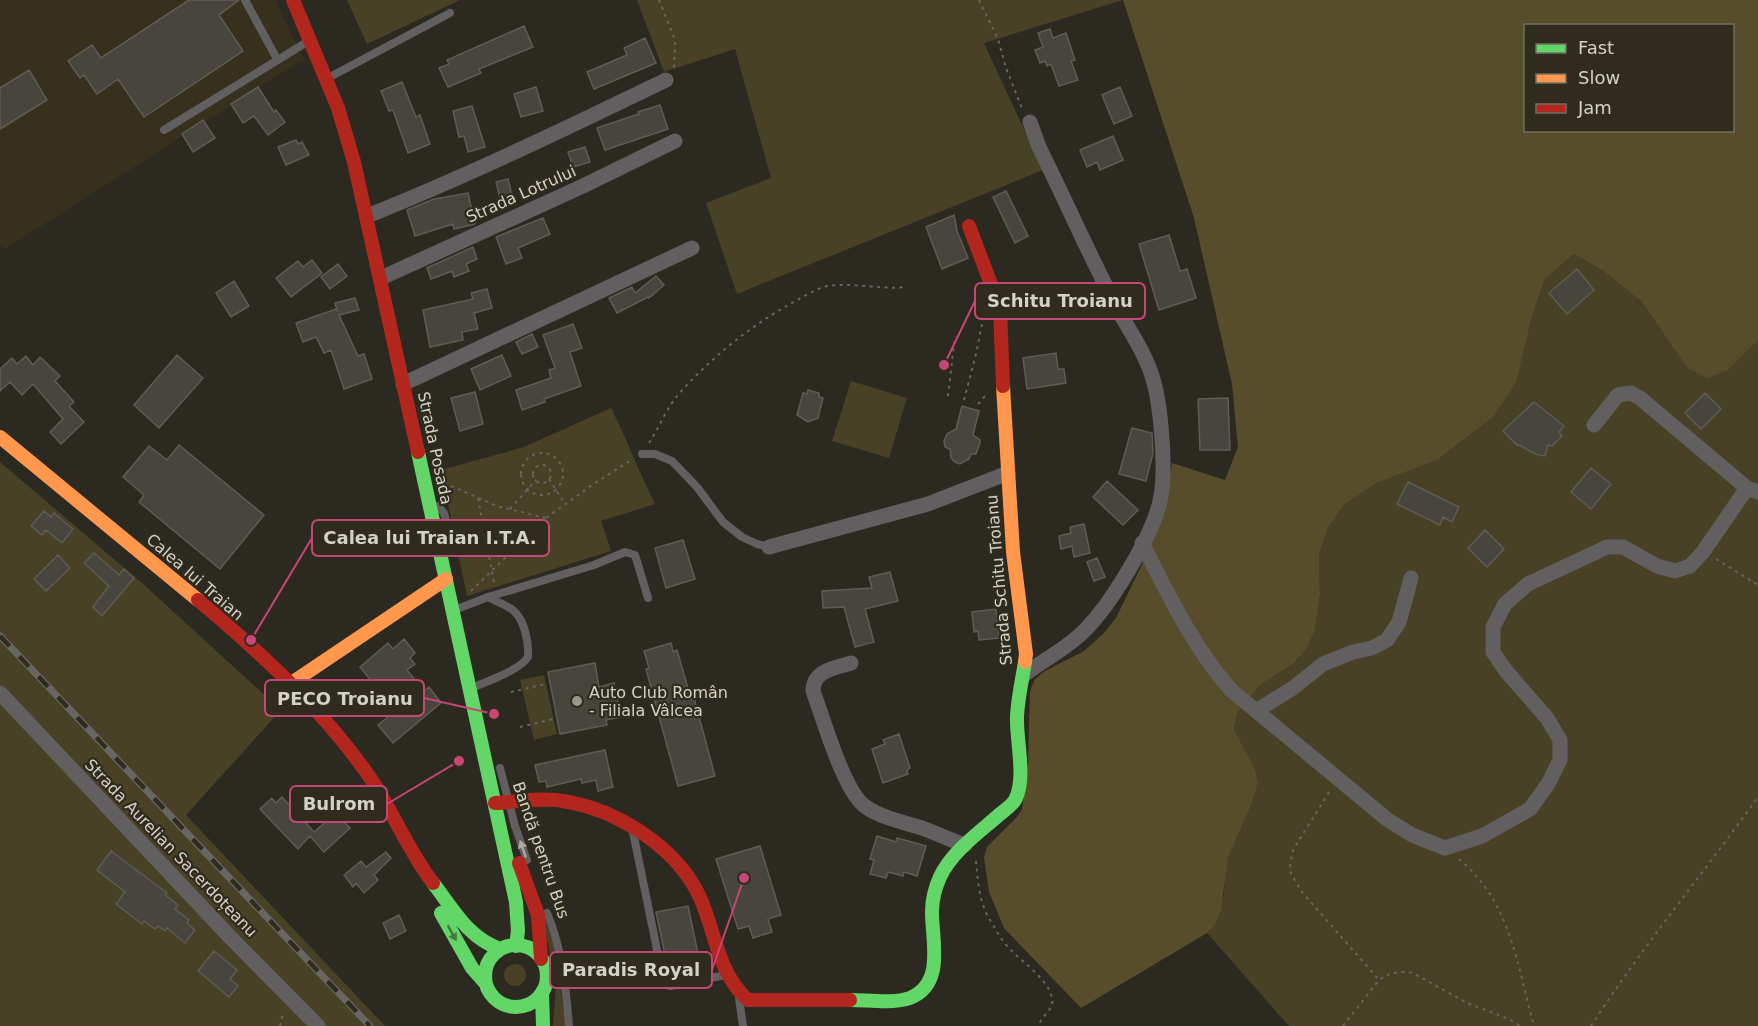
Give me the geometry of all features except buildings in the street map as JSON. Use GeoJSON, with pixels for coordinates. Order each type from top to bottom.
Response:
{"type":"FeatureCollection","features":[{"type":"Feature","properties":{"kind":"main road","name":"Strada Posada"},"geometry":{"type":"LineString","coordinates":[[293,0],[327,78],[354,162],[446,579],[461,603],[501,802],[502,848],[519,919],[516,946]]}},
{"type":"Feature","properties":{"kind":"main road","name":"Strada Schitu Troianu"},"geometry":{"type":"LineString","coordinates":[[739,994],[748,1000],[762,1001],[897,1000],[909,998],[921,991],[932,975],[935,963],[932,929],[934,894],[941,875],[949,862],[969,841],[1016,800],[1020,783],[1017,717],[1026,654],[1013,552],[1001,317],[1000,308],[969,226]]}},
{"type":"Feature","properties":{"kind":"main road","name":"Calea lui Traian"},"geometry":{"type":"LineString","coordinates":[[0,437],[213,613],[290,684],[327,724],[374,784],[430,879],[472,934],[484,943],[500,949]]}},
{"type":"Feature","properties":{"kind":"main road"},"geometry":{"type":"LineString","coordinates":[[290,684],[446,579]]}},
{"type":"Feature","properties":{"kind":"main road"},"geometry":{"type":"LineString","coordinates":[[501,802],[547,800],[571,803],[601,811],[632,828],[676,862],[695,886],[728,974],[739,994]]}},
{"type":"Feature","properties":{"kind":"main road","name":"Strada Posada"},"geometry":{"type":"LineString","coordinates":[[501,830],[522,869],[538,915],[541,959]]}},
{"type":"Feature","properties":{"kind":"main road","name":"Calea lui Traian"},"geometry":{"type":"LineString","coordinates":[[430,879],[440,910],[472,968],[486,984]]}},
{"type":"Feature","properties":{"kind":"main road"},"geometry":{"type":"LineString","coordinates":[[516,946],[530,949],[541,959],[546,972],[546,983],[536,1000],[527,1006],[517,1008],[506,1006],[490,994],[485,974],[487,964],[500,949],[516,946]]}},
{"type":"Feature","properties":{"kind":"main road"},"geometry":{"type":"LineString","coordinates":[[542,992],[543,1026]]}},
{"type":"Feature","properties":{"kind":"main road"},"geometry":{"type":"LineString","coordinates":[[497,1001],[506,1018]]}},
{"type":"Feature","properties":{"kind":"street"},"geometry":{"type":"LineString","coordinates":[[367,216],[516,153],[666,80]]}},
{"type":"Feature","properties":{"kind":"street","name":"Strada Schitu Troianu"},"geometry":{"type":"LineString","coordinates":[[1024,675],[1073,642],[1085,630],[1125,576],[1156,517],[1163,474],[1155,387],[1146,360],[1134,335],[1112,300],[1039,147],[1030,122]]}},
{"type":"Feature","properties":{"kind":"street","name":"Strada Lotrului"},"geometry":{"type":"LineString","coordinates":[[381,278],[583,186],[675,141]]}},
{"type":"Feature","properties":{"kind":"street"},"geometry":{"type":"LineString","coordinates":[[403,384],[692,249]]}},
{"type":"Feature","properties":{"kind":"street"},"geometry":{"type":"LineString","coordinates":[[1142,543],[1179,615],[1210,666],[1231,690],[1388,820],[1412,835],[1445,848],[1482,836],[1530,809],[1548,784],[1560,760],[1560,740],[1547,718],[1506,671],[1493,652],[1493,627],[1505,604],[1528,584],[1607,547],[1623,547],[1658,566],[1675,571],[1690,566],[1752,490],[1631,393],[1618,395],[1593,425]]}},
{"type":"Feature","properties":{"kind":"street"},"geometry":{"type":"LineString","coordinates":[[769,547],[928,504],[1008,477]]}},
{"type":"Feature","properties":{"kind":"street"},"geometry":{"type":"LineString","coordinates":[[1256,711],[1293,688],[1323,664],[1353,652],[1372,648],[1387,639],[1399,622],[1412,578]]}},
{"type":"Feature","properties":{"kind":"street"},"geometry":{"type":"LineString","coordinates":[[851,663],[818,675],[813,683],[813,691],[843,772],[856,799],[864,807],[882,816],[969,841]]}},
{"type":"Feature","properties":{"kind":"street","name":"Strada Aurelian Sacerdoțeanu"},"geometry":{"type":"LineString","coordinates":[[0,693],[188,894],[318,1026]]}},
{"type":"Feature","properties":{"kind":"lane"},"geometry":{"type":"LineString","coordinates":[[245,0],[277,59]]}},
{"type":"Feature","properties":{"kind":"lane"},"geometry":{"type":"LineString","coordinates":[[327,78],[450,13]]}},
{"type":"Feature","properties":{"kind":"lane"},"geometry":{"type":"LineString","coordinates":[[164,130],[311,39]]}},
{"type":"Feature","properties":{"kind":"lane"},"geometry":{"type":"LineString","coordinates":[[642,454],[655,454],[672,461],[697,487],[723,522],[742,537],[769,547]]}},
{"type":"Feature","properties":{"kind":"lane"},"geometry":{"type":"LineString","coordinates":[[428,493],[444,513],[451,545]]}},
{"type":"Feature","properties":{"kind":"lane"},"geometry":{"type":"LineString","coordinates":[[466,618],[461,603],[492,596],[629,552],[635,555],[648,598]]}},
{"type":"Feature","properties":{"kind":"lane"},"geometry":{"type":"LineString","coordinates":[[483,695],[476,683],[525,662],[529,654],[517,615],[492,596]]}},
{"type":"Feature","properties":{"kind":"lane","name":"Bandă pentru Bus"},"geometry":{"type":"LineString","coordinates":[[497,759],[501,802],[554,928],[565,981],[569,1026]]}},
{"type":"Feature","properties":{"kind":"lane"},"geometry":{"type":"LineString","coordinates":[[632,828],[664,984],[670,986],[728,974]]}},
{"type":"Feature","properties":{"kind":"lane"},"geometry":{"type":"LineString","coordinates":[[739,994],[743,1026]]}},
{"type":"Feature","properties":{"kind":"path"},"geometry":{"type":"LineString","coordinates":[[659,0],[675,40],[674,70],[666,80]]}},
{"type":"Feature","properties":{"kind":"path"},"geometry":{"type":"LineString","coordinates":[[979,0],[998,39],[1019,107],[1030,122]]}},
{"type":"Feature","properties":{"kind":"path"},"geometry":{"type":"LineString","coordinates":[[461,603],[546,519],[592,485],[642,454],[676,397],[730,345],[787,305],[818,289],[828,286],[906,287]]}},
{"type":"Feature","properties":{"kind":"path"},"geometry":{"type":"LineString","coordinates":[[964,400],[982,319],[1001,317]]}},
{"type":"Feature","properties":{"kind":"path"},"geometry":{"type":"LineString","coordinates":[[948,396],[955,336]]}},
{"type":"Feature","properties":{"kind":"path"},"geometry":{"type":"LineString","coordinates":[[542,453],[555,457],[563,469],[561,484],[556,489],[545,495],[528,490],[523,484],[521,470],[528,457],[542,453]]}},
{"type":"Feature","properties":{"kind":"path"},"geometry":{"type":"LineString","coordinates":[[536,480],[534,472],[537,467],[547,466],[550,470],[549,479],[565,505]]}},
{"type":"Feature","properties":{"kind":"path"},"geometry":{"type":"LineString","coordinates":[[423,472],[478,498],[546,519]]}},
{"type":"Feature","properties":{"kind":"path"},"geometry":{"type":"LineString","coordinates":[[536,480],[544,482],[549,479]]}},
{"type":"Feature","properties":{"kind":"path"},"geometry":{"type":"LineString","coordinates":[[510,509],[536,480]]}},
{"type":"Feature","properties":{"kind":"path"},"geometry":{"type":"LineString","coordinates":[[478,498],[492,572],[492,596]]}},
{"type":"Feature","properties":{"kind":"path"},"geometry":{"type":"LineString","coordinates":[[1703,552],[1758,585]]}},
{"type":"Feature","properties":{"kind":"path"},"geometry":{"type":"LineString","coordinates":[[511,692],[546,684]]}},
{"type":"Feature","properties":{"kind":"path"},"geometry":{"type":"LineString","coordinates":[[519,727],[553,719]]}},
{"type":"Feature","properties":{"kind":"path"},"geometry":{"type":"LineString","coordinates":[[1337,779],[1293,850],[1291,874],[1302,892],[1379,980]]}},
{"type":"Feature","properties":{"kind":"path"},"geometry":{"type":"LineString","coordinates":[[1591,1026],[1618,983],[1758,797]]}},
{"type":"Feature","properties":{"kind":"path"},"geometry":{"type":"LineString","coordinates":[[969,841],[980,895],[989,919],[1009,949],[1040,978],[1051,994],[1052,1006],[1037,1026]]}},
{"type":"Feature","properties":{"kind":"path"},"geometry":{"type":"LineString","coordinates":[[1445,848],[1479,878],[1505,920],[1534,1026]]}},
{"type":"Feature","properties":{"kind":"path"},"geometry":{"type":"LineString","coordinates":[[1343,1026],[1379,980],[1395,972],[1413,973],[1467,1003],[1509,1019],[1520,1026]]}},
{"type":"Feature","properties":{"kind":"shaded area"},"geometry":{"type":"Polygon","coordinates":[[[0,0],[275,0],[304,59],[5,249],[0,245],[0,0]]]}},
{"type":"Feature","properties":{"kind":"shaded area"},"geometry":{"type":"Polygon","coordinates":[[[347,0],[460,0],[367,44],[347,0]]]}},
{"type":"Feature","properties":{"kind":"shaded area"},"geometry":{"type":"Polygon","coordinates":[[[637,0],[1123,0],[984,43],[1043,170],[737,294],[706,203],[771,178],[735,49],[664,72],[637,0]]]}},
{"type":"Feature","properties":{"kind":"shaded area"},"geometry":{"type":"Polygon","coordinates":[[[1123,0],[1758,0],[1758,340],[1728,370],[1707,378],[1687,368],[1642,302],[1602,270],[1574,254],[1545,279],[1532,315],[1516,383],[1492,418],[1437,460],[1377,483],[1344,505],[1328,528],[1319,554],[1320,594],[1315,631],[1306,650],[1294,663],[1260,685],[1238,712],[1234,729],[1255,769],[1258,783],[1251,806],[1228,858],[1221,910],[1215,925],[1207,933],[1081,1008],[1004,928],[989,892],[984,857],[987,847],[1022,809],[1028,765],[1030,691],[1035,679],[1045,671],[1084,651],[1104,633],[1116,618],[1150,548],[1166,501],[1172,463],[1225,480],[1238,447],[1232,384],[1194,218],[1123,0]]]}},
{"type":"Feature","properties":{"kind":"shaded area"},"geometry":{"type":"Polygon","coordinates":[[[1574,254],[1602,270],[1642,302],[1687,368],[1758,340],[1758,1026],[1289,1026],[1207,933],[1215,925],[1224,894],[1228,858],[1251,806],[1258,783],[1255,769],[1234,729],[1238,712],[1260,685],[1294,663],[1306,650],[1315,631],[1320,594],[1319,554],[1328,528],[1344,505],[1377,483],[1437,460],[1492,418],[1545,279],[1574,254]]]}},
{"type":"Feature","properties":{"kind":"shaded area"},"geometry":{"type":"Polygon","coordinates":[[[851,381],[907,398],[889,458],[832,441],[851,381]]]}},
{"type":"Feature","properties":{"kind":"shaded area"},"geometry":{"type":"Polygon","coordinates":[[[611,408],[655,504],[601,521],[611,551],[467,596],[441,470],[524,447],[611,408]]]}},
{"type":"Feature","properties":{"kind":"shaded area"},"geometry":{"type":"Polygon","coordinates":[[[0,462],[142,583],[281,710],[186,815],[385,1026],[0,1026],[0,462]]]}},
{"type":"Feature","properties":{"kind":"shaded area"},"geometry":{"type":"Polygon","coordinates":[[[544,675],[557,734],[534,740],[520,680],[544,675]]]}},
{"type":"Feature","properties":{"kind":"shaded area"},"geometry":{"type":"Polygon","coordinates":[[[541,906],[554,944],[566,1026],[553,1026],[557,975],[549,950],[541,906]]]}},
{"type":"Feature","properties":{"kind":"shaded area"},"geometry":{"type":"Polygon","coordinates":[[[511,964],[519,964],[526,971],[526,979],[519,986],[511,986],[504,979],[504,971],[511,964]]]}},
{"type":"Feature","properties":{"kind":"railway"},"geometry":{"type":"LineString","coordinates":[[0,636],[370,1026]]}},
{"type":"Feature","properties":{"kind":"traffic: fast"},"geometry":{"type":"LineString","coordinates":[[418,452],[516,902],[518,931],[516,946]]}},
{"type":"Feature","properties":{"kind":"traffic: fast"},"geometry":{"type":"LineString","coordinates":[[850,1000],[903,1000],[921,991],[928,983],[934,961],[933,903],[940,877],[959,850],[1009,807],[1019,789],[1017,716],[1025,662]]}},
{"type":"Feature","properties":{"kind":"traffic: fast"},"geometry":{"type":"LineString","coordinates":[[433,883],[470,930],[500,949]]}},
{"type":"Feature","properties":{"kind":"traffic: fast"},"geometry":{"type":"LineString","coordinates":[[441,913],[472,968],[486,984]]}},
{"type":"Feature","properties":{"kind":"traffic: fast"},"geometry":{"type":"LineString","coordinates":[[516,945],[533,950],[538,954],[542,959],[547,976],[542,993],[538,998],[533,1002],[516,1007],[499,1002],[494,998],[490,993],[485,976],[490,959],[494,954],[499,950],[516,945]]}},
{"type":"Feature","properties":{"kind":"traffic: fast"},"geometry":{"type":"LineString","coordinates":[[542,992],[543,1026]]}},
{"type":"Feature","properties":{"kind":"traffic: slow"},"geometry":{"type":"LineString","coordinates":[[1003,386],[1013,552],[1026,654],[1025,662]]}},
{"type":"Feature","properties":{"kind":"traffic: slow"},"geometry":{"type":"LineString","coordinates":[[0,437],[198,600]]}},
{"type":"Feature","properties":{"kind":"traffic: slow"},"geometry":{"type":"LineString","coordinates":[[290,684],[446,579]]}},
{"type":"Feature","properties":{"kind":"traffic: jam"},"geometry":{"type":"LineString","coordinates":[[293,0],[338,108],[354,162],[418,452]]}},
{"type":"Feature","properties":{"kind":"traffic: jam"},"geometry":{"type":"LineString","coordinates":[[969,226],[1000,308],[1003,386]]}},
{"type":"Feature","properties":{"kind":"traffic: jam"},"geometry":{"type":"LineString","coordinates":[[198,600],[293,686],[337,734],[375,785],[417,860],[433,883]]}},
{"type":"Feature","properties":{"kind":"traffic: jam"},"geometry":{"type":"LineString","coordinates":[[495,803],[555,800],[584,806],[626,823],[663,849],[692,883],[702,902],[724,967],[738,990],[748,1000],[850,1000]]}},
{"type":"Feature","properties":{"kind":"traffic: jam"},"geometry":{"type":"LineString","coordinates":[[519,863],[538,915],[541,959]]}},
{"type":"Feature","properties":{"kind":"place","name":"Schitu Troianu"},"geometry":{"type":"Point","coordinates":[944,365]}},
{"type":"Feature","properties":{"kind":"place","name":"Calea lui Traian I.T.A."},"geometry":{"type":"Point","coordinates":[251,640]}},
{"type":"Feature","properties":{"kind":"place","name":"Auto Club Român - Filiala Vâlcea"},"geometry":{"type":"Point","coordinates":[577,701]}},
{"type":"Feature","properties":{"kind":"place","name":"PECO Troianu"},"geometry":{"type":"Point","coordinates":[494,714]}},
{"type":"Feature","properties":{"kind":"place","name":"Bulrom"},"geometry":{"type":"Point","coordinates":[459,761]}},
{"type":"Feature","properties":{"kind":"place","name":"Paradis Royal"},"geometry":{"type":"Point","coordinates":[744,878]}}]}
